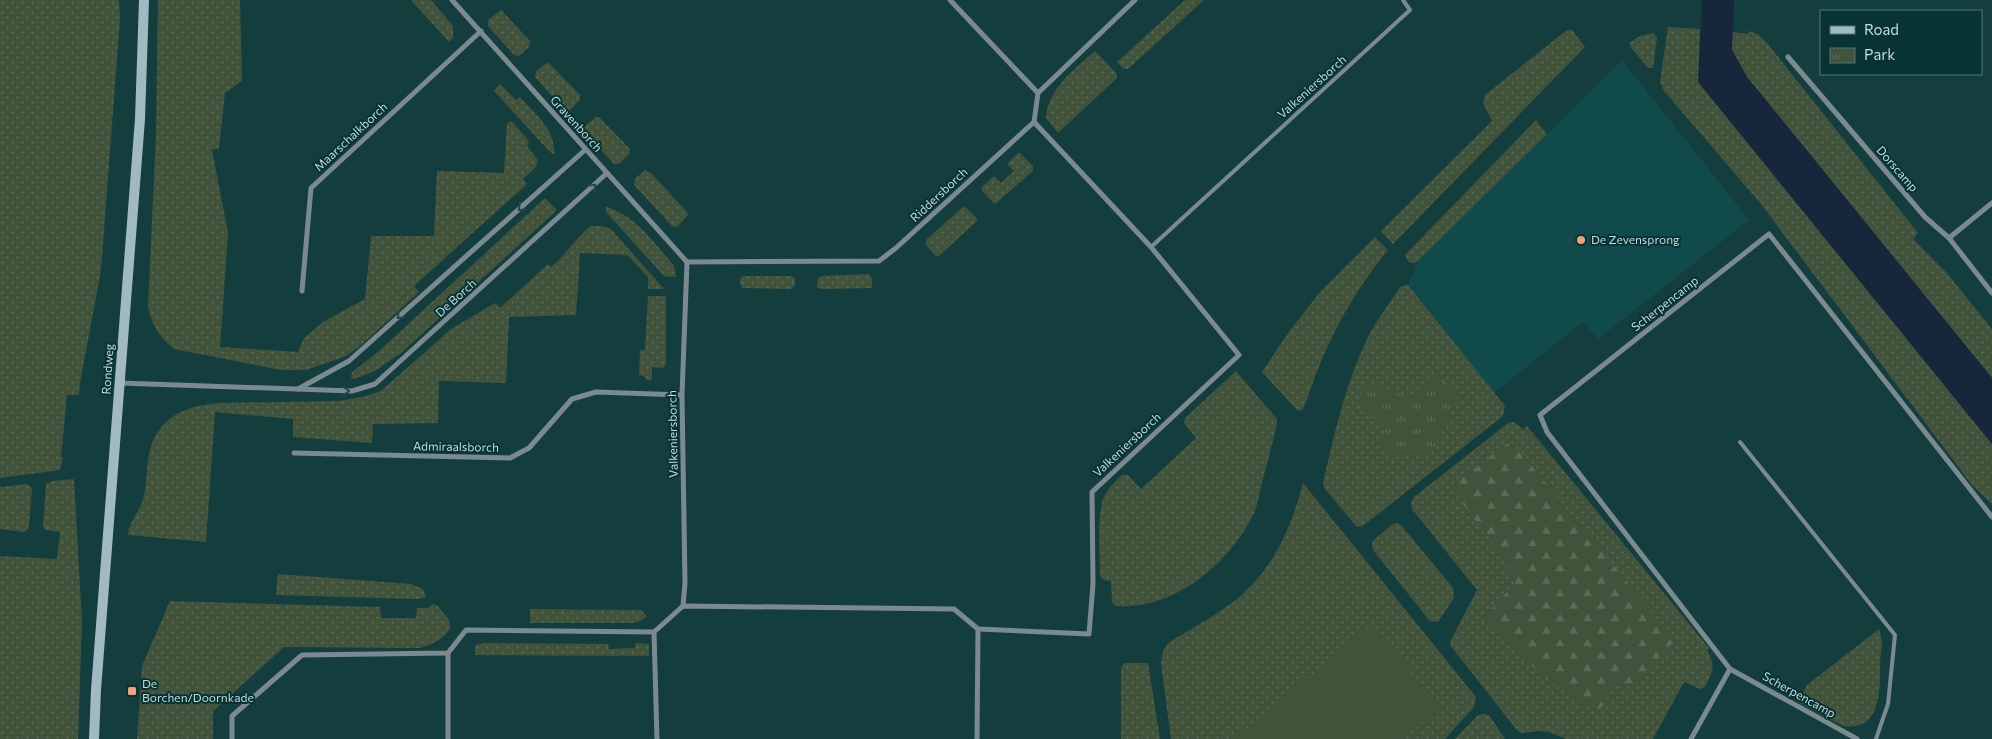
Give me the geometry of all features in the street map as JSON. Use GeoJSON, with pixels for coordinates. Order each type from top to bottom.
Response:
{"type":"FeatureCollection","features":[{"type":"Feature","properties":{"kind":"main road","name":"Rondweg"},"geometry":{"type":"LineString","coordinates":[[94,739],[96,690],[140,118],[144,0]]}},
{"type":"Feature","properties":{"kind":"street","name":"Gravenborch"},"geometry":{"type":"LineString","coordinates":[[452,0],[686,262]]}},
{"type":"Feature","properties":{"kind":"street"},"geometry":{"type":"LineString","coordinates":[[950,0],[1038,93]]}},
{"type":"Feature","properties":{"kind":"street"},"geometry":{"type":"LineString","coordinates":[[1034,122],[1038,93],[1135,0]]}},
{"type":"Feature","properties":{"kind":"street","name":"Maarschalkborch"},"geometry":{"type":"LineString","coordinates":[[302,291],[311,188],[481,31]]}},
{"type":"Feature","properties":{"kind":"street","name":"Dorscamp"},"geometry":{"type":"LineString","coordinates":[[1788,57],[1925,217],[1949,238],[1992,293]]}},
{"type":"Feature","properties":{"kind":"street","name":"Valkeniersborch"},"geometry":{"type":"LineString","coordinates":[[978,629],[1089,634],[1093,584],[1092,492],[1239,355],[1151,248],[1034,122]]}},
{"type":"Feature","properties":{"kind":"street","name":"Riddersborch"},"geometry":{"type":"LineString","coordinates":[[686,262],[879,261],[896,248],[1034,122]]}},
{"type":"Feature","properties":{"kind":"street","name":"De Borch"},"geometry":{"type":"LineString","coordinates":[[298,389],[349,362],[585,150]]}},
{"type":"Feature","properties":{"kind":"street","name":"De Borch"},"geometry":{"type":"LineString","coordinates":[[120,383],[352,391],[376,384],[607,174]]}},
{"type":"Feature","properties":{"kind":"street"},"geometry":{"type":"LineString","coordinates":[[1949,238],[1992,203]]}},
{"type":"Feature","properties":{"kind":"street","name":"Scherpencamp"},"geometry":{"type":"LineString","coordinates":[[1857,739],[1730,669],[1547,432],[1540,415],[1770,234],[1992,516]]}},
{"type":"Feature","properties":{"kind":"street","name":"Valkeniersborch"},"geometry":{"type":"LineString","coordinates":[[683,606],[685,582],[682,396],[686,262]]}},
{"type":"Feature","properties":{"kind":"street","name":"Admiraalsborch"},"geometry":{"type":"LineString","coordinates":[[294,454],[510,458],[529,448],[572,400],[596,392],[682,396]]}},
{"type":"Feature","properties":{"kind":"street"},"geometry":{"type":"LineString","coordinates":[[448,739],[448,653],[466,630],[654,632],[683,606],[954,609],[978,629],[977,739]]}},
{"type":"Feature","properties":{"kind":"street"},"geometry":{"type":"LineString","coordinates":[[654,632],[657,739]]}},
{"type":"Feature","properties":{"kind":"street"},"geometry":{"type":"LineString","coordinates":[[232,739],[232,716],[302,655],[448,653]]}},
{"type":"Feature","properties":{"kind":"street"},"geometry":{"type":"LineString","coordinates":[[1691,739],[1730,669]]}},
{"type":"Feature","properties":{"kind":"lane","name":"Valkeniersborch"},"geometry":{"type":"LineString","coordinates":[[1151,248],[1410,10],[1403,0]]}},
{"type":"Feature","properties":{"kind":"lane"},"geometry":{"type":"LineString","coordinates":[[1740,442],[1895,634],[1888,704],[1876,739]]}},
{"type":"Feature","properties":{"kind":"shaded area"},"geometry":{"type":"Polygon","coordinates":[[[1702,0],[1734,0],[1732,50],[1747,77],[1992,378],[1992,444],[1698,82],[1702,0]]]}},
{"type":"Feature","properties":{"kind":"shaded area","name":"De Zevensprong"},"geometry":{"type":"Polygon","coordinates":[[[1622,60],[1749,220],[1598,339],[1583,322],[1494,393],[1408,285],[1419,260],[1622,60]]]}},
{"type":"Feature","properties":{"kind":"green space"},"geometry":{"type":"Polygon","coordinates":[[[0,0],[119,0],[120,19],[101,270],[79,395],[67,395],[61,457],[63,458],[60,470],[0,478],[0,0]]]}},
{"type":"Feature","properties":{"kind":"green space"},"geometry":{"type":"Polygon","coordinates":[[[158,0],[240,0],[242,81],[225,93],[219,148],[212,150],[228,233],[220,347],[298,352],[304,338],[323,322],[365,299],[371,236],[434,236],[437,171],[504,173],[507,124],[511,121],[529,141],[527,146],[538,160],[536,167],[523,179],[527,184],[414,286],[419,292],[359,347],[344,357],[306,370],[281,370],[174,349],[156,330],[148,306],[156,135],[158,0]]]}},
{"type":"Feature","properties":{"kind":"green space"},"geometry":{"type":"Polygon","coordinates":[[[411,0],[431,0],[453,26],[453,38],[449,42],[411,0]]]}},
{"type":"Feature","properties":{"kind":"green space"},"geometry":{"type":"Polygon","coordinates":[[[1185,0],[1204,0],[1128,69],[1124,69],[1117,62],[1185,0]]]}},
{"type":"Feature","properties":{"kind":"green space"},"geometry":{"type":"Polygon","coordinates":[[[501,10],[530,41],[529,47],[519,56],[514,55],[488,26],[488,20],[501,10]]]}},
{"type":"Feature","properties":{"kind":"green space"},"geometry":{"type":"Polygon","coordinates":[[[1668,27],[1700,29],[1699,82],[1992,444],[1992,504],[1972,485],[1761,204],[1664,91],[1660,82],[1668,27]]]}},
{"type":"Feature","properties":{"kind":"green space"},"geometry":{"type":"Polygon","coordinates":[[[1567,30],[1572,30],[1585,47],[1393,244],[1381,231],[1492,121],[1483,103],[1485,95],[1567,30]]]}},
{"type":"Feature","properties":{"kind":"green space"},"geometry":{"type":"Polygon","coordinates":[[[1748,31],[1758,34],[1767,43],[1918,233],[1913,239],[1946,272],[1992,329],[1992,378],[1747,77],[1732,50],[1732,32],[1748,34],[1748,31]]]}},
{"type":"Feature","properties":{"kind":"green space"},"geometry":{"type":"Polygon","coordinates":[[[1653,33],[1657,37],[1653,68],[1648,68],[1629,43],[1640,36],[1653,33]]]}},
{"type":"Feature","properties":{"kind":"green space"},"geometry":{"type":"Polygon","coordinates":[[[1095,51],[1117,74],[1117,78],[1058,133],[1046,118],[1052,97],[1071,72],[1095,51]]]}},
{"type":"Feature","properties":{"kind":"green space"},"geometry":{"type":"Polygon","coordinates":[[[548,62],[580,95],[580,100],[570,110],[564,110],[535,77],[536,71],[548,62]]]}},
{"type":"Feature","properties":{"kind":"green space"},"geometry":{"type":"Polygon","coordinates":[[[500,84],[516,100],[520,97],[543,123],[552,137],[554,154],[550,152],[494,91],[500,84]]]}},
{"type":"Feature","properties":{"kind":"green space"},"geometry":{"type":"Polygon","coordinates":[[[596,117],[600,118],[630,149],[629,154],[619,164],[614,164],[584,131],[584,127],[596,117]]]}},
{"type":"Feature","properties":{"kind":"green space"},"geometry":{"type":"Polygon","coordinates":[[[1536,120],[1547,134],[1416,263],[1409,262],[1405,255],[1536,120]]]}},
{"type":"Feature","properties":{"kind":"green space"},"geometry":{"type":"Polygon","coordinates":[[[1019,152],[1033,166],[1033,171],[995,204],[982,191],[982,187],[994,176],[1001,183],[1014,171],[1007,164],[1019,152]]]}},
{"type":"Feature","properties":{"kind":"green space"},"geometry":{"type":"Polygon","coordinates":[[[645,170],[651,173],[687,212],[688,215],[677,227],[672,226],[634,185],[635,179],[645,170]]]}},
{"type":"Feature","properties":{"kind":"green space"},"geometry":{"type":"Polygon","coordinates":[[[545,198],[557,210],[401,353],[375,371],[354,379],[351,378],[352,372],[378,352],[545,198]]]}},
{"type":"Feature","properties":{"kind":"green space"},"geometry":{"type":"Polygon","coordinates":[[[964,206],[977,218],[977,221],[939,256],[936,256],[926,245],[926,240],[964,206]]]}},
{"type":"Feature","properties":{"kind":"green space"},"geometry":{"type":"Polygon","coordinates":[[[606,207],[627,216],[644,231],[674,266],[676,277],[664,276],[606,212],[606,207]]]}},
{"type":"Feature","properties":{"kind":"green space"},"geometry":{"type":"Polygon","coordinates":[[[591,226],[602,226],[611,229],[664,289],[648,289],[648,277],[627,255],[580,253],[576,315],[509,317],[506,383],[439,381],[438,423],[373,424],[372,443],[293,437],[293,419],[215,412],[206,542],[128,535],[130,525],[143,500],[149,454],[153,441],[166,422],[174,416],[194,407],[218,403],[339,401],[381,391],[451,329],[495,303],[500,308],[548,264],[551,267],[591,226]]]}},
{"type":"Feature","properties":{"kind":"green space"},"geometry":{"type":"Polygon","coordinates":[[[1375,237],[1388,250],[1350,304],[1330,341],[1306,402],[1302,410],[1298,411],[1262,372],[1288,333],[1320,292],[1375,237]]]}},
{"type":"Feature","properties":{"kind":"green space"},"geometry":{"type":"Polygon","coordinates":[[[869,274],[872,278],[872,288],[821,289],[817,287],[818,278],[821,276],[869,274]]]}},
{"type":"Feature","properties":{"kind":"green space"},"geometry":{"type":"Polygon","coordinates":[[[743,276],[791,276],[795,278],[795,285],[791,289],[743,288],[740,282],[743,276]]]}},
{"type":"Feature","properties":{"kind":"green space"},"geometry":{"type":"Polygon","coordinates":[[[1408,285],[1505,406],[1503,416],[1363,526],[1357,527],[1325,489],[1323,483],[1341,410],[1359,356],[1378,319],[1400,287],[1408,285]]]}},
{"type":"Feature","properties":{"kind":"green space"},"geometry":{"type":"Polygon","coordinates":[[[648,296],[666,296],[666,364],[663,368],[652,367],[652,378],[650,381],[644,376],[639,375],[640,350],[645,350],[648,296]]]}},
{"type":"Feature","properties":{"kind":"green space"},"geometry":{"type":"Polygon","coordinates":[[[1236,371],[1277,419],[1254,513],[1244,532],[1230,549],[1215,566],[1198,580],[1179,592],[1158,601],[1137,605],[1115,606],[1112,601],[1111,581],[1103,580],[1100,576],[1099,523],[1105,495],[1122,475],[1128,475],[1141,489],[1196,438],[1184,423],[1185,418],[1236,371]]]}},
{"type":"Feature","properties":{"kind":"green space"},"geometry":{"type":"Polygon","coordinates":[[[1440,375],[1458,397],[1434,451],[1395,458],[1379,448],[1384,424],[1359,410],[1364,382],[1413,398],[1440,375]]]}},
{"type":"Feature","properties":{"kind":"green space"},"geometry":{"type":"Polygon","coordinates":[[[1514,422],[1523,429],[1527,426],[1709,648],[1707,650],[1712,661],[1712,669],[1705,687],[1700,689],[1684,682],[1653,739],[1566,739],[1549,732],[1521,733],[1450,645],[1477,590],[1412,509],[1411,503],[1414,497],[1508,423],[1514,422]],[[1505,559],[1515,584],[1484,616],[1597,713],[1615,685],[1634,683],[1505,559]]]}},
{"type":"Feature","properties":{"kind":"green space"},"geometry":{"type":"Polygon","coordinates":[[[1511,441],[1675,640],[1634,683],[1615,685],[1597,714],[1542,676],[1484,616],[1515,584],[1505,559],[1450,487],[1511,441]]]}},
{"type":"Feature","properties":{"kind":"green space"},"geometry":{"type":"Polygon","coordinates":[[[74,479],[82,622],[78,739],[0,739],[0,556],[57,559],[60,532],[45,530],[43,526],[46,484],[53,481],[74,479]]]}},
{"type":"Feature","properties":{"kind":"green space"},"geometry":{"type":"Polygon","coordinates":[[[1303,483],[1476,697],[1474,707],[1445,739],[1171,739],[1161,664],[1163,651],[1168,643],[1226,607],[1255,582],[1266,568],[1285,536],[1303,483]]]}},
{"type":"Feature","properties":{"kind":"green space"},"geometry":{"type":"Polygon","coordinates":[[[27,484],[32,488],[29,527],[25,532],[0,529],[0,487],[27,484]]]}},
{"type":"Feature","properties":{"kind":"green space"},"geometry":{"type":"Polygon","coordinates":[[[1393,524],[1401,525],[1453,588],[1454,598],[1438,622],[1430,621],[1373,550],[1372,542],[1393,524]]]}},
{"type":"Feature","properties":{"kind":"green space"},"geometry":{"type":"Polygon","coordinates":[[[278,574],[411,584],[423,589],[426,597],[418,599],[276,595],[278,574]]]}},
{"type":"Feature","properties":{"kind":"green space"},"geometry":{"type":"Polygon","coordinates":[[[170,601],[380,607],[381,618],[416,618],[417,608],[428,608],[433,604],[445,615],[450,627],[444,636],[432,644],[420,648],[284,647],[213,711],[213,739],[137,739],[142,666],[170,601]]]}},
{"type":"Feature","properties":{"kind":"green space"},"geometry":{"type":"Polygon","coordinates":[[[530,609],[641,610],[647,616],[642,620],[632,623],[530,623],[530,609]]]}},
{"type":"Feature","properties":{"kind":"green space"},"geometry":{"type":"Polygon","coordinates":[[[1372,624],[1441,708],[1403,739],[1234,739],[1372,624]]]}},
{"type":"Feature","properties":{"kind":"green space"},"geometry":{"type":"Polygon","coordinates":[[[1879,629],[1882,642],[1879,696],[1872,715],[1865,722],[1856,726],[1843,726],[1798,702],[1807,685],[1879,629]]]}},
{"type":"Feature","properties":{"kind":"green space"},"geometry":{"type":"Polygon","coordinates":[[[484,643],[608,644],[609,649],[635,648],[635,643],[649,644],[649,656],[475,655],[475,645],[484,643]]]}},
{"type":"Feature","properties":{"kind":"green space"},"geometry":{"type":"Polygon","coordinates":[[[1124,663],[1148,663],[1160,739],[1121,739],[1121,668],[1124,663]]]}},
{"type":"Feature","properties":{"kind":"green space"},"geometry":{"type":"Polygon","coordinates":[[[1478,715],[1489,715],[1505,739],[1455,739],[1478,715]]]}},
{"type":"Feature","properties":{"kind":"place","name":"De Zevensprong"},"geometry":{"type":"Point","coordinates":[1581,240]}},
{"type":"Feature","properties":{"kind":"place","name":"De Borchen/Doornkade"},"geometry":{"type":"Point","coordinates":[132,691]}}]}
